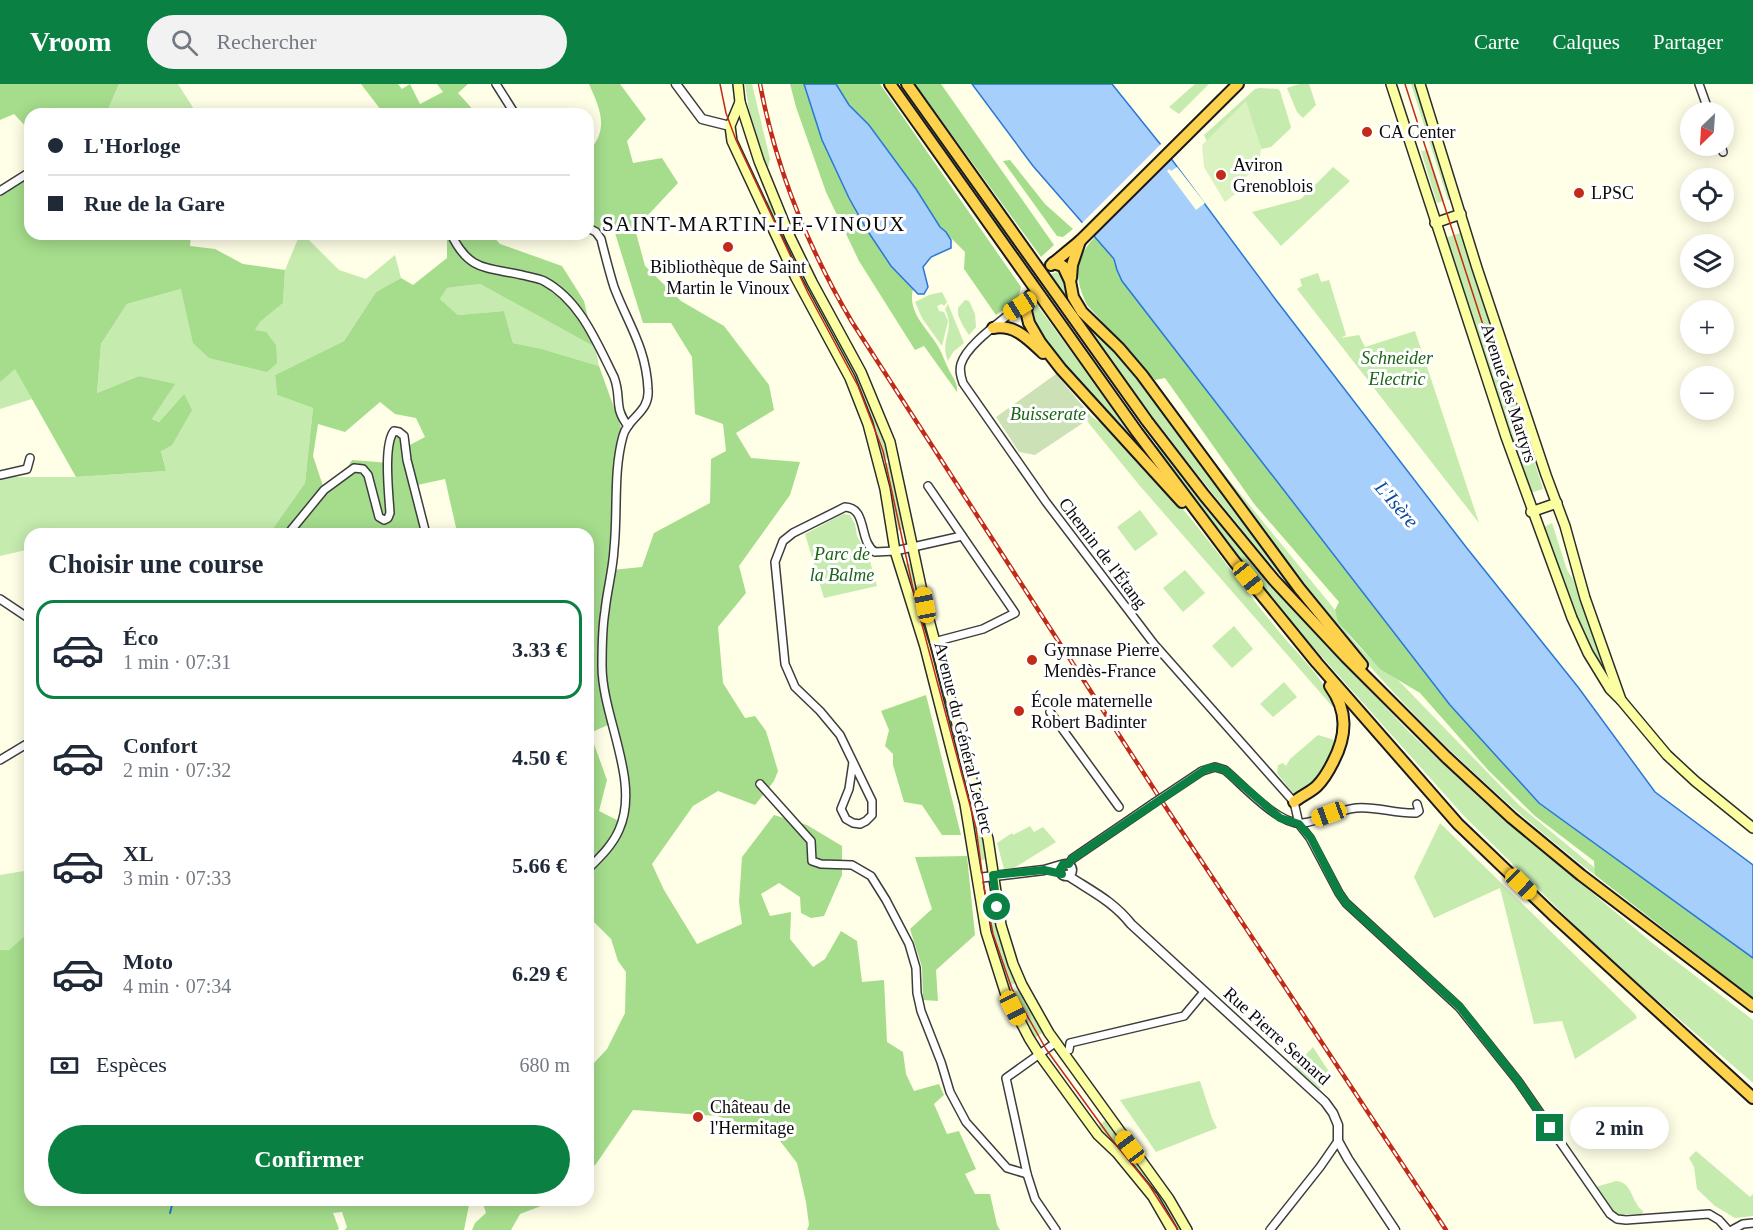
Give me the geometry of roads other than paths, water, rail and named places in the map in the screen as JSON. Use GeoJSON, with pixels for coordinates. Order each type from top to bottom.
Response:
{"type":"FeatureCollection","features":[{"type":"Feature","properties":{"kind":"highway"},"geometry":{"type":"LineString","coordinates":[[891,84],[1137,432],[1275,613]]}},
{"type":"Feature","properties":{"kind":"highway"},"geometry":{"type":"LineString","coordinates":[[907,84],[1098,354],[1204,495],[1274,580],[1346,657],[1512,819],[1581,875],[1753,1006]]}},
{"type":"Feature","properties":{"kind":"highway"},"geometry":{"type":"LineString","coordinates":[[1238,84],[1080,241],[1050,266],[1063,266],[1070,281],[1073,297],[1082,312],[1119,348],[1142,375],[1299,588],[1414,723]]}},
{"type":"Feature","properties":{"kind":"highway"},"geometry":{"type":"LineString","coordinates":[[1070,281],[1072,265],[1080,241]]}},
{"type":"Feature","properties":{"kind":"highway"},"geometry":{"type":"LineString","coordinates":[[1030,296],[1026,310],[1029,323],[1040,342],[1061,369],[1185,505],[1230,564],[1458,824],[1578,938],[1753,1098]]}},
{"type":"Feature","properties":{"kind":"highway"},"geometry":{"type":"LineString","coordinates":[[993,328],[1005,326],[1022,334],[1061,369]]}},
{"type":"Feature","properties":{"kind":"highway"},"geometry":{"type":"LineString","coordinates":[[1294,802],[1315,788],[1323,778],[1338,752],[1344,733],[1341,706],[1317,663]]}},
{"type":"Feature","properties":{"kind":"main road","name":"Avenue du Général Leclerc"},"geometry":{"type":"LineString","coordinates":[[738,84],[740,102],[759,161],[790,237],[861,372],[892,451],[934,642],[988,839],[1001,926],[1013,964],[1022,985],[1055,1043],[1170,1199],[1187,1230]]}},
{"type":"Feature","properties":{"kind":"main road","name":"Avenue des Martyrs"},"geometry":{"type":"LineString","coordinates":[[1391,84],[1532,512],[1580,635],[1610,689],[1622,700],[1643,727],[1681,768],[1753,828]]}},
{"type":"Feature","properties":{"kind":"main road","name":"Avenue des Martyrs"},"geometry":{"type":"LineString","coordinates":[[1420,84],[1557,503],[1585,598],[1622,700]]}},
{"type":"Feature","properties":{"kind":"main road","name":"Avenue du Général Leclerc"},"geometry":{"type":"LineString","coordinates":[[740,102],[732,141],[796,278],[842,361],[868,424],[885,489],[895,551],[925,647],[965,804],[986,932],[998,973],[1039,1054],[1098,1135],[1117,1153],[1153,1197],[1172,1230]]}},
{"type":"Feature","properties":{"kind":"main road"},"geometry":{"type":"LineString","coordinates":[[734,126],[745,114]]}},
{"type":"Feature","properties":{"kind":"main road","name":"Avenue du Général Leclerc"},"geometry":{"type":"LineString","coordinates":[[734,126],[744,130],[753,153],[759,161]]}},
{"type":"Feature","properties":{"kind":"main road"},"geometry":{"type":"LineString","coordinates":[[1435,223],[1461,214]]}},
{"type":"Feature","properties":{"kind":"main road"},"geometry":{"type":"LineString","coordinates":[[1532,512],[1557,503]]}},
{"type":"Feature","properties":{"kind":"street"},"geometry":{"type":"LineString","coordinates":[[496,84],[511,108]]}},
{"type":"Feature","properties":{"kind":"street"},"geometry":{"type":"LineString","coordinates":[[676,84],[702,119],[734,126]]}},
{"type":"Feature","properties":{"kind":"street"},"geometry":{"type":"LineString","coordinates":[[1700,84],[1706,102]]}},
{"type":"Feature","properties":{"kind":"street"},"geometry":{"type":"LineString","coordinates":[[0,191],[24,176]]}},
{"type":"Feature","properties":{"kind":"street"},"geometry":{"type":"LineString","coordinates":[[594,231],[601,239],[615,287],[637,336],[646,374],[648,398],[640,415],[628,426],[623,435],[618,472],[615,548],[605,610],[603,686],[622,766],[625,805],[619,831],[594,863]]}},
{"type":"Feature","properties":{"kind":"street"},"geometry":{"type":"LineString","coordinates":[[455,240],[467,260],[482,266],[543,280],[579,312],[614,377],[618,388],[619,415],[628,426]]}},
{"type":"Feature","properties":{"kind":"street","name":"Chemin de l'Étang"},"geometry":{"type":"LineString","coordinates":[[1030,296],[970,350],[961,362],[960,372],[963,383],[1052,510],[1154,644],[1294,802],[1299,824]]}},
{"type":"Feature","properties":{"kind":"street"},"geometry":{"type":"LineString","coordinates":[[293,528],[324,490],[354,468],[363,469],[368,475],[379,517],[388,518],[390,513],[387,478],[389,438],[394,431],[404,436],[409,469],[424,528]]}},
{"type":"Feature","properties":{"kind":"street"},"geometry":{"type":"LineString","coordinates":[[0,475],[27,469],[30,458]]}},
{"type":"Feature","properties":{"kind":"street"},"geometry":{"type":"LineString","coordinates":[[928,486],[1015,614],[983,629],[934,642]]}},
{"type":"Feature","properties":{"kind":"street"},"geometry":{"type":"LineString","coordinates":[[853,762],[849,789],[841,809],[846,819],[860,824],[872,815],[872,801],[840,735],[820,711],[795,687],[785,664],[775,562],[783,541],[793,533],[844,507],[851,507],[859,516],[870,549],[881,552],[914,548],[962,536]]}},
{"type":"Feature","properties":{"kind":"street"},"geometry":{"type":"LineString","coordinates":[[0,599],[24,615]]}},
{"type":"Feature","properties":{"kind":"street"},"geometry":{"type":"LineString","coordinates":[[1050,712],[1119,807]]}},
{"type":"Feature","properties":{"kind":"street"},"geometry":{"type":"LineString","coordinates":[[0,760],[24,746]]}},
{"type":"Feature","properties":{"kind":"street"},"geometry":{"type":"LineString","coordinates":[[978,878],[1044,870],[1066,870],[1072,859],[1202,771],[1215,767],[1225,770],[1280,818],[1299,824],[1311,838],[1346,903],[1460,1007],[1525,1091],[1610,1214],[1620,1220],[1709,1214],[1719,1220],[1728,1230]]}},
{"type":"Feature","properties":{"kind":"street"},"geometry":{"type":"LineString","coordinates":[[760,784],[811,841],[812,861],[821,864],[852,865],[871,876],[909,944],[916,968],[916,993],[921,1011],[955,1102],[966,1122],[1007,1167],[1027,1174]]}},
{"type":"Feature","properties":{"kind":"street"},"geometry":{"type":"LineString","coordinates":[[1299,824],[1355,808],[1416,813],[1419,811],[1417,804]]}},
{"type":"Feature","properties":{"kind":"street","name":"Rue Pierre Semard"},"geometry":{"type":"LineString","coordinates":[[1066,870],[1119,910],[1131,924],[1324,1102],[1333,1113],[1338,1125],[1338,1140],[1358,1175],[1395,1230]]}},
{"type":"Feature","properties":{"kind":"street"},"geometry":{"type":"LineString","coordinates":[[1069,1050],[1071,1043],[1184,1016],[1204,992]]}},
{"type":"Feature","properties":{"kind":"street"},"geometry":{"type":"LineString","coordinates":[[1055,1043],[1006,1078],[1027,1174],[1035,1199],[1056,1230]]}},
{"type":"Feature","properties":{"kind":"street"},"geometry":{"type":"LineString","coordinates":[[1270,1230],[1320,1167],[1338,1140]]}},
{"type":"Feature","properties":{"kind":"street"},"geometry":{"type":"LineString","coordinates":[[1732,1230],[1743,1224],[1753,1223]]}},
{"type":"Feature","properties":{"kind":"water"},"geometry":{"type":"Polygon","coordinates":[[[804,84],[836,84],[849,105],[869,125],[951,240],[951,248],[931,257],[923,267],[928,287],[924,294],[918,294],[891,266],[867,230],[822,140],[804,84]]]}},
{"type":"Feature","properties":{"kind":"water","name":"L'Isère"},"geometry":{"type":"Polygon","coordinates":[[[972,84],[1112,84],[1161,145],[1276,300],[1466,547],[1578,687],[1655,792],[1753,865],[1753,958],[1539,803],[1450,705],[1122,281],[1114,259],[1033,166],[972,84]]]}},
{"type":"Feature","properties":{"kind":"waterway"},"geometry":{"type":"LineString","coordinates":[[170,1213],[172,1206]]}},
{"type":"Feature","properties":{"kind":"tunnel"},"geometry":{"type":"LineString","coordinates":[[1030,294],[1046,269]]}},
{"type":"Feature","properties":{"kind":"tram line"},"geometry":{"type":"LineString","coordinates":[[720,84],[726,113],[736,140],[808,293],[858,386],[883,451],[916,602],[976,828],[993,934],[1012,989],[1046,1049],[1113,1141],[1149,1185],[1178,1230]]}},
{"type":"Feature","properties":{"kind":"tram line"},"geometry":{"type":"LineString","coordinates":[[1405,84],[1495,362]]}},
{"type":"Feature","properties":{"kind":"railway"},"geometry":{"type":"LineString","coordinates":[[760,84],[775,147],[795,207],[821,266],[852,322],[1163,803],[1446,1230]]}},
{"type":"Feature","properties":{"kind":"place","name":"CA Center"},"geometry":{"type":"Point","coordinates":[1367,132]}},
{"type":"Feature","properties":{"kind":"place","name":"Aviron Grenoblois"},"geometry":{"type":"Point","coordinates":[1221,175]}},
{"type":"Feature","properties":{"kind":"place","name":"LPSC"},"geometry":{"type":"Point","coordinates":[1579,193]}},
{"type":"Feature","properties":{"kind":"place","name":"Bibliothèque de Saint Martin le Vinoux"},"geometry":{"type":"Point","coordinates":[728,247]}},
{"type":"Feature","properties":{"kind":"place","name":"Gymnase Pierre Mendès-France"},"geometry":{"type":"Point","coordinates":[1032,660]}},
{"type":"Feature","properties":{"kind":"place","name":"École maternelle Robert Badinter"},"geometry":{"type":"Point","coordinates":[1019,711]}},
{"type":"Feature","properties":{"kind":"place","name":"Château de l'Hermitage"},"geometry":{"type":"Point","coordinates":[698,1117]}},
{"type":"Feature","properties":{"kind":"district","name":"SAINT-MARTIN-LE-VINOUX"},"geometry":{"type":"Point","coordinates":[754,224]}},
{"type":"Feature","properties":{"kind":"park label","name":"Schneider Electric"},"geometry":{"type":"Point","coordinates":[1397,368]}},
{"type":"Feature","properties":{"kind":"park label","name":"Buisserate"},"geometry":{"type":"Point","coordinates":[1048,414]}},
{"type":"Feature","properties":{"kind":"park label","name":"Parc de la Balme"},"geometry":{"type":"Point","coordinates":[842,564]}}]}
